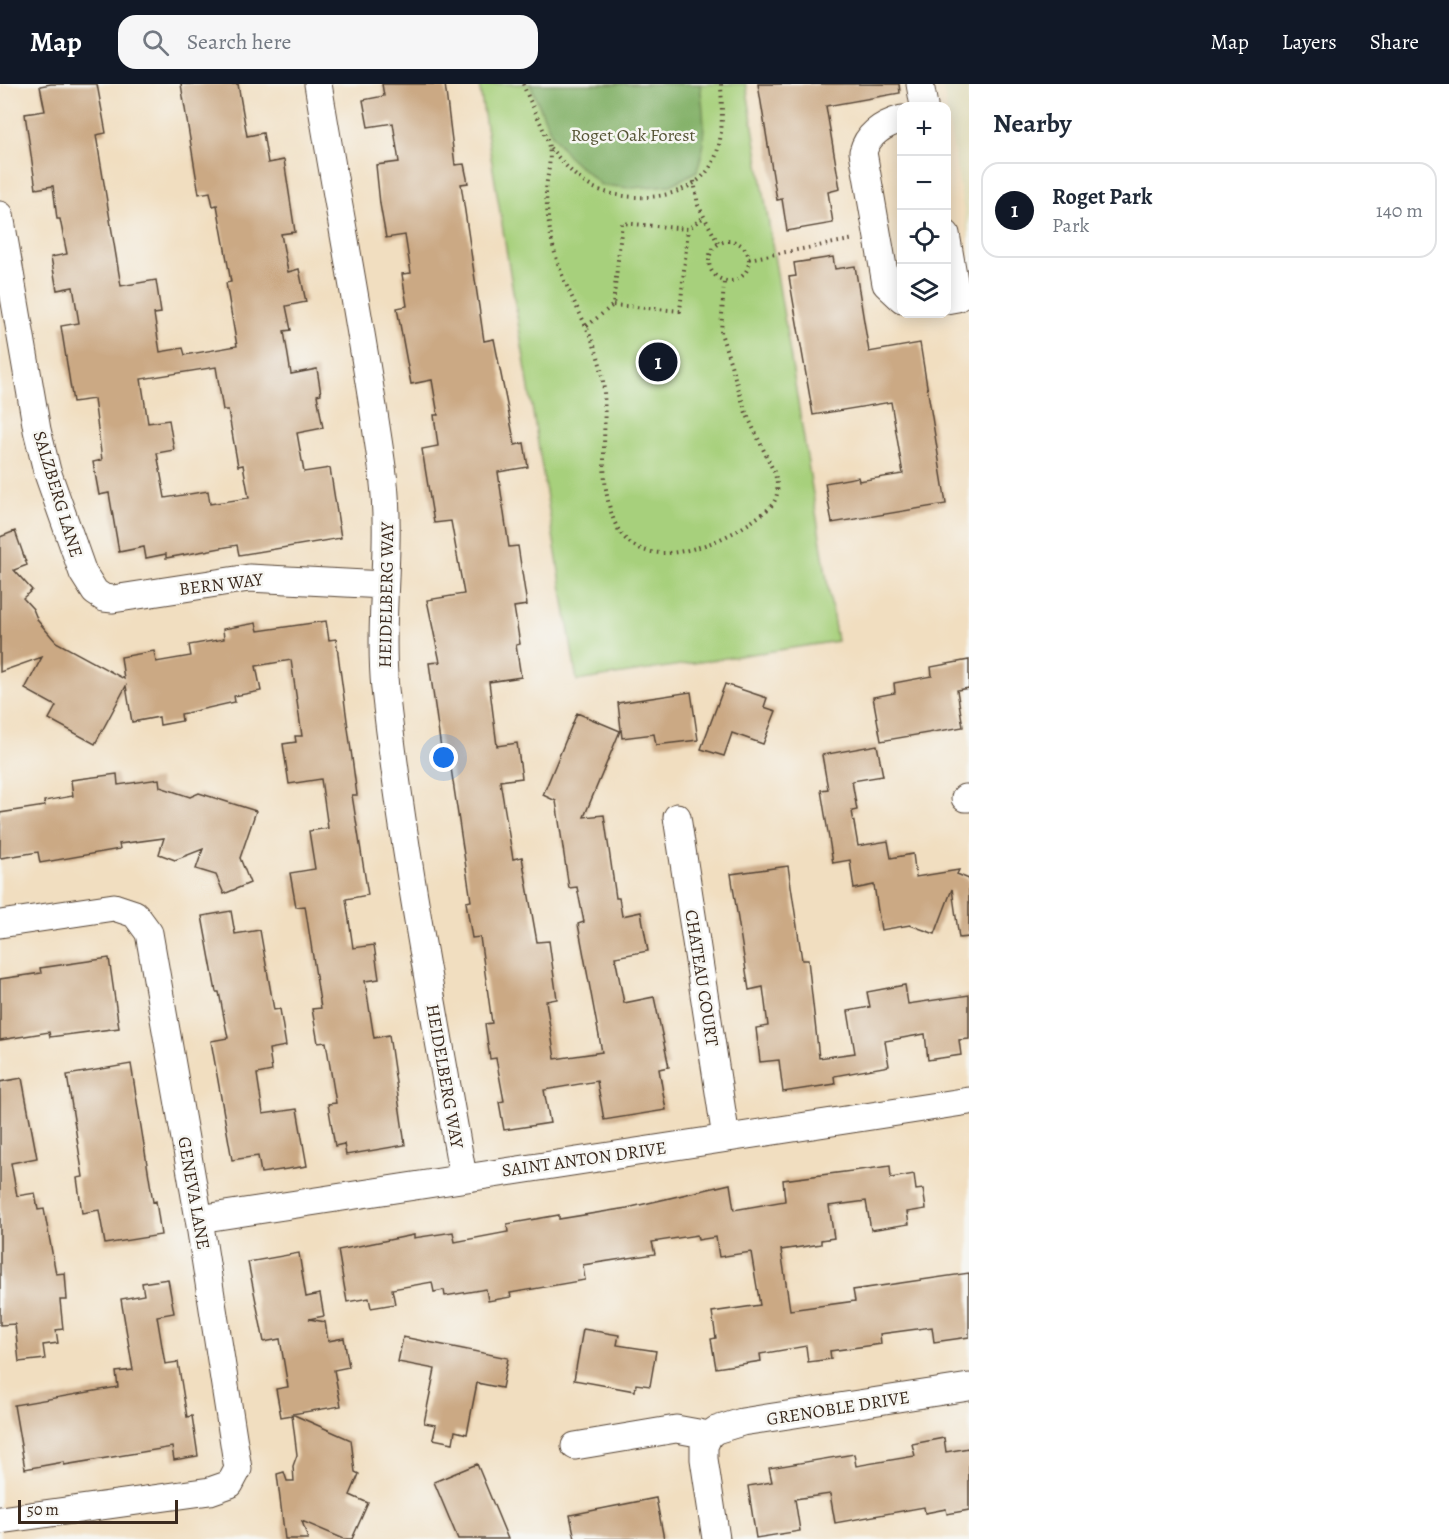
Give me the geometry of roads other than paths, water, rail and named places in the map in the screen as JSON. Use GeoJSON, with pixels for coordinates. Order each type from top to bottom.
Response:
{"type":"FeatureCollection","features":[{"type":"Feature","properties":{"kind":"street","name":"HEIDELBERG WAY"},"geometry":{"type":"LineString","coordinates":[[318,84],[382,467],[387,516],[382,638],[390,723],[408,861],[463,1177]]}},
{"type":"Feature","properties":{"kind":"street"},"geometry":{"type":"LineString","coordinates":[[920,84],[923,102]]}},
{"type":"Feature","properties":{"kind":"street"},"geometry":{"type":"LineString","coordinates":[[897,121],[876,131],[863,152],[886,284],[897,294]]}},
{"type":"Feature","properties":{"kind":"street","name":"SALZBERG LANE"},"geometry":{"type":"LineString","coordinates":[[0,215],[42,453],[76,556],[95,592]]}},
{"type":"Feature","properties":{"kind":"street"},"geometry":{"type":"LineString","coordinates":[[951,263],[957,298],[951,299]]}},
{"type":"Feature","properties":{"kind":"street","name":"BERN WAY"},"geometry":{"type":"LineString","coordinates":[[95,592],[104,598],[124,598],[249,578],[384,585]]}},
{"type":"Feature","properties":{"kind":"street","name":"CHATEAU COURT"},"geometry":{"type":"LineString","coordinates":[[677,817],[726,1138]]}},
{"type":"Feature","properties":{"kind":"street","name":"GENEVA LANE"},"geometry":{"type":"LineString","coordinates":[[0,924],[114,907],[135,914],[149,933],[238,1456],[235,1477],[230,1484],[210,1491],[0,1520]]}},
{"type":"Feature","properties":{"kind":"street","name":"SAINT ANTON DRIVE"},"geometry":{"type":"LineString","coordinates":[[199,1219],[969,1101]]}},
{"type":"Feature","properties":{"kind":"street","name":"GRENOBLE DRIVE"},"geometry":{"type":"LineString","coordinates":[[709,1435],[716,1430],[742,1422],[969,1387]]}},
{"type":"Feature","properties":{"kind":"street"},"geometry":{"type":"LineString","coordinates":[[575,1446],[676,1429],[709,1435],[704,1446],[704,1459],[716,1539]]}},
{"type":"Feature","properties":{"kind":"place","name":"Roget Park"},"geometry":{"type":"Point","coordinates":[658,362]}},
{"type":"Feature","properties":{"kind":"park label","name":"Roget Oak Forest"},"geometry":{"type":"Point","coordinates":[633,135]}}]}
